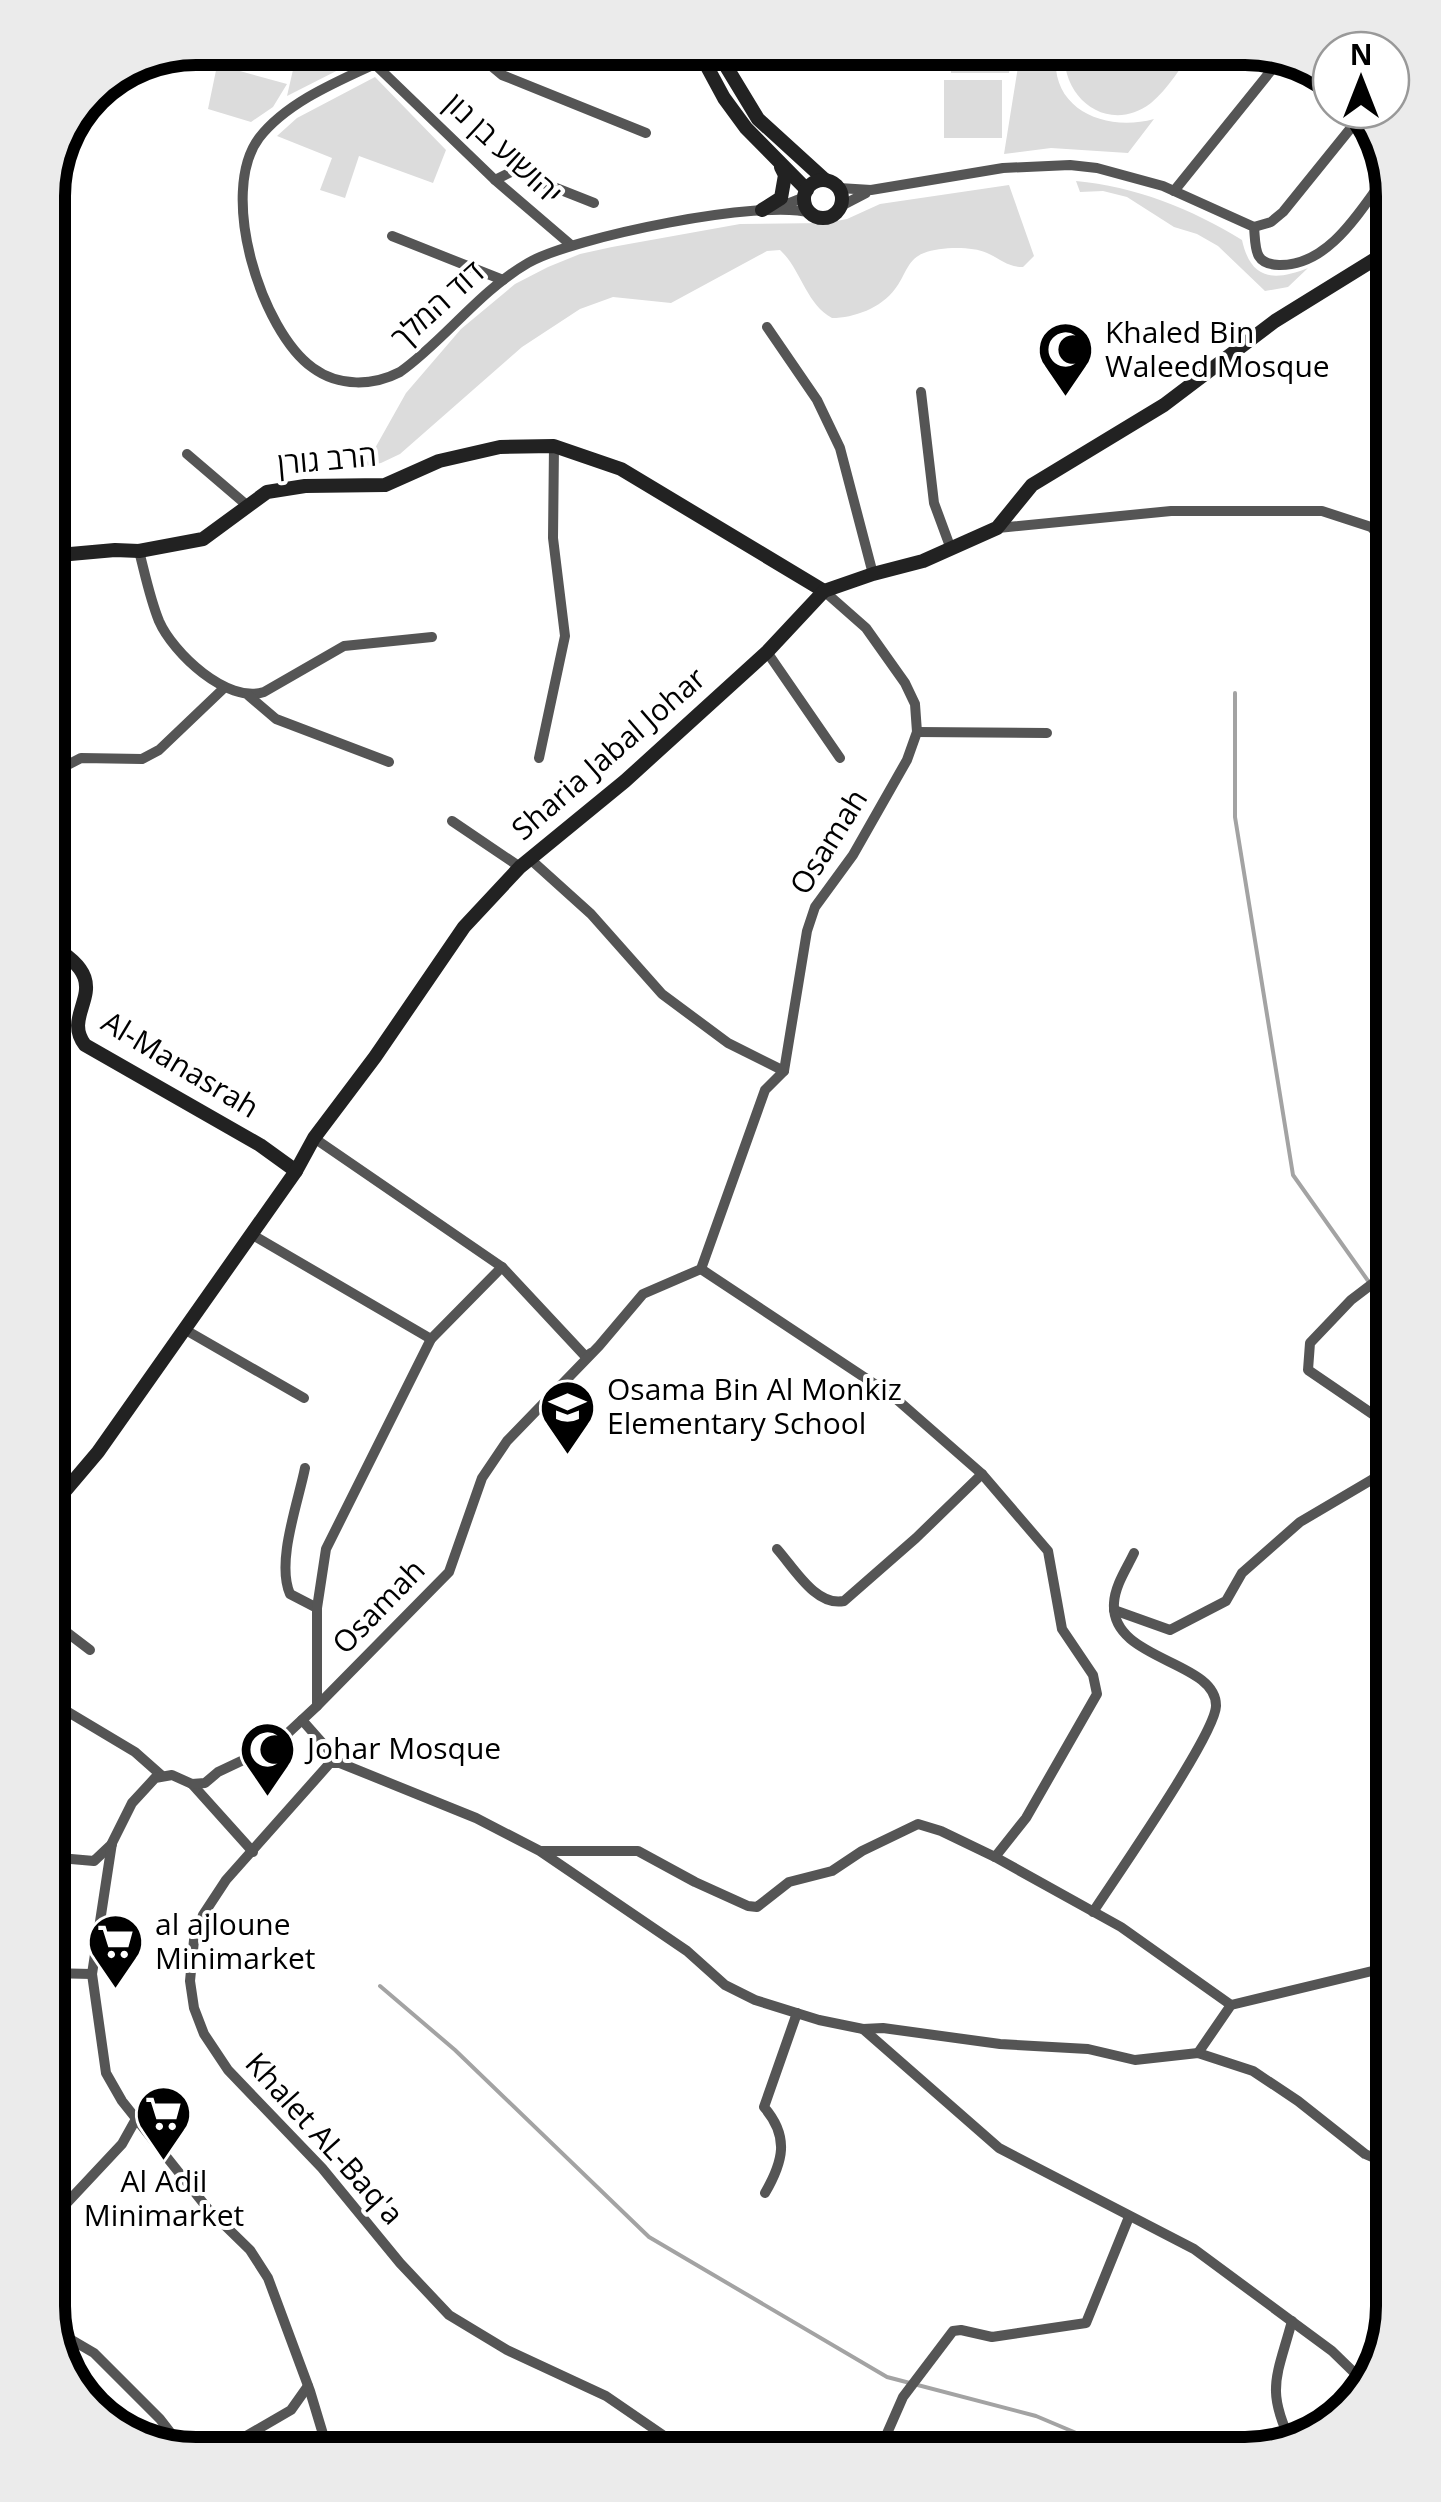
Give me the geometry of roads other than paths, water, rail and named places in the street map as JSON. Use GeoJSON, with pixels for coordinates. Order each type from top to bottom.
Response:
{"type":"FeatureCollection","features":[{"type":"Feature","properties":{"kind":"street","name":"דוד המלך"},"geometry":{"type":"LineString","coordinates":[[376,65],[289,112],[259,139],[245,176],[249,250],[265,300],[282,334],[302,358],[326,376],[356,382],[386,379],[412,364],[503,280],[529,262],[571,244],[769,209],[794,208],[811,213]]}},
{"type":"Feature","properties":{"kind":"street","name":"יהושוע בן נון"},"geometry":{"type":"LineString","coordinates":[[379,65],[495,180],[571,244]]}},
{"type":"Feature","properties":{"kind":"street"},"geometry":{"type":"LineString","coordinates":[[490,65],[502,75],[646,132]]}},
{"type":"Feature","properties":{"kind":"street"},"geometry":{"type":"LineString","coordinates":[[707,65],[734,112],[806,193],[811,213],[828,217],[871,190]]}},
{"type":"Feature","properties":{"kind":"street"},"geometry":{"type":"LineString","coordinates":[[725,65],[758,118],[832,184],[841,206]]}},
{"type":"Feature","properties":{"kind":"street"},"geometry":{"type":"LineString","coordinates":[[1174,191],[1273,69]]}},
{"type":"Feature","properties":{"kind":"street"},"geometry":{"type":"LineString","coordinates":[[806,193],[814,182],[871,190],[1003,168],[1070,165],[1110,171],[1174,191],[1254,227],[1271,222],[1283,212],[1349,130]]}},
{"type":"Feature","properties":{"kind":"street"},"geometry":{"type":"LineString","coordinates":[[769,209],[784,189],[785,175],[774,158]]}},
{"type":"Feature","properties":{"kind":"street"},"geometry":{"type":"LineString","coordinates":[[495,180],[513,170],[594,203]]}},
{"type":"Feature","properties":{"kind":"street"},"geometry":{"type":"LineString","coordinates":[[1254,227],[1256,254],[1266,264],[1290,265],[1306,260],[1336,239],[1375,189]]}},
{"type":"Feature","properties":{"kind":"street","name":"דוד המלך"},"geometry":{"type":"LineString","coordinates":[[769,209],[806,193]]}},
{"type":"Feature","properties":{"kind":"street"},"geometry":{"type":"LineString","coordinates":[[392,236],[503,280]]}},
{"type":"Feature","properties":{"kind":"street","name":"Sharia Jabal Johar"},"geometry":{"type":"LineString","coordinates":[[65,1492],[98,1452],[464,926],[525,863],[625,781],[767,652],[824,591],[923,562],[997,528],[1032,486],[1164,405],[1275,321],[1376,259]]}},
{"type":"Feature","properties":{"kind":"street"},"geometry":{"type":"LineString","coordinates":[[767,327],[817,400],[840,448],[873,574]]}},
{"type":"Feature","properties":{"kind":"street"},"geometry":{"type":"LineString","coordinates":[[921,392],[934,503],[951,550]]}},
{"type":"Feature","properties":{"kind":"street"},"geometry":{"type":"LineString","coordinates":[[539,758],[566,636],[553,538],[554,446]]}},
{"type":"Feature","properties":{"kind":"street","name":"הרב גורן"},"geometry":{"type":"LineString","coordinates":[[65,554],[139,551],[203,540],[266,492],[305,486],[385,485],[454,457],[500,448],[554,446],[621,468],[824,591]]}},
{"type":"Feature","properties":{"kind":"street"},"geometry":{"type":"LineString","coordinates":[[187,454],[249,508]]}},
{"type":"Feature","properties":{"kind":"street"},"geometry":{"type":"LineString","coordinates":[[997,528],[1170,512],[1322,511],[1376,532]]}},
{"type":"Feature","properties":{"kind":"street"},"geometry":{"type":"LineString","coordinates":[[139,551],[160,624],[179,649],[223,689],[249,696],[276,719],[389,762]]}},
{"type":"Feature","properties":{"kind":"street"},"geometry":{"type":"LineString","coordinates":[[824,591],[866,628],[907,686],[917,713],[917,732],[1047,734]]}},
{"type":"Feature","properties":{"kind":"street"},"geometry":{"type":"LineString","coordinates":[[249,696],[264,692],[344,646],[432,636]]}},
{"type":"Feature","properties":{"kind":"street"},"geometry":{"type":"LineString","coordinates":[[767,652],[840,758]]}},
{"type":"Feature","properties":{"kind":"street"},"geometry":{"type":"LineString","coordinates":[[65,766],[81,758],[142,759],[159,750],[223,689]]}},
{"type":"Feature","properties":{"kind":"street","name":"Osamah"},"geometry":{"type":"LineString","coordinates":[[192,1784],[209,1781],[218,1772],[276,1745],[317,1706],[449,1572],[473,1499],[489,1465],[507,1442],[599,1346],[642,1294],[701,1269],[765,1090],[784,1071],[811,919],[822,896],[853,855],[912,751],[917,732]]}},
{"type":"Feature","properties":{"kind":"street"},"geometry":{"type":"LineString","coordinates":[[452,822],[525,863],[591,914],[662,994],[728,1042],[784,1071]]}},
{"type":"Feature","properties":{"kind":"street","name":"Al-Manasrah"},"geometry":{"type":"LineString","coordinates":[[65,953],[80,968],[86,982],[88,996],[77,1028],[85,1045],[260,1145],[296,1171]]}},
{"type":"Feature","properties":{"kind":"street"},"geometry":{"type":"LineString","coordinates":[[314,1138],[502,1267],[586,1357],[599,1346]]}},
{"type":"Feature","properties":{"kind":"street"},"geometry":{"type":"LineString","coordinates":[[250,1234],[431,1340]]}},
{"type":"Feature","properties":{"kind":"street"},"geometry":{"type":"LineString","coordinates":[[317,1706],[317,1608],[326,1549],[431,1340],[502,1267]]}},
{"type":"Feature","properties":{"kind":"street"},"geometry":{"type":"LineString","coordinates":[[701,1269],[894,1396],[982,1474],[1048,1552],[1062,1629],[1093,1675],[1097,1689],[1093,1704],[1026,1818],[995,1857]]}},
{"type":"Feature","properties":{"kind":"street"},"geometry":{"type":"LineString","coordinates":[[1376,1281],[1351,1300],[1310,1343],[1308,1370],[1376,1416]]}},
{"type":"Feature","properties":{"kind":"street"},"geometry":{"type":"LineString","coordinates":[[184,1329],[304,1398]]}},
{"type":"Feature","properties":{"kind":"street"},"geometry":{"type":"LineString","coordinates":[[305,1468],[284,1570],[290,1594],[317,1608]]}},
{"type":"Feature","properties":{"kind":"street"},"geometry":{"type":"LineString","coordinates":[[777,1549],[820,1597],[844,1601],[982,1474]]}},
{"type":"Feature","properties":{"kind":"street"},"geometry":{"type":"LineString","coordinates":[[1114,1610],[1170,1630],[1226,1601],[1242,1573],[1300,1522],[1376,1475]]}},
{"type":"Feature","properties":{"kind":"street"},"geometry":{"type":"LineString","coordinates":[[1094,1912],[1191,1759],[1216,1705],[1206,1684],[1126,1636],[1118,1624],[1115,1594],[1134,1553]]}},
{"type":"Feature","properties":{"kind":"street"},"geometry":{"type":"LineString","coordinates":[[65,1631],[90,1650]]}},
{"type":"Feature","properties":{"kind":"street"},"geometry":{"type":"LineString","coordinates":[[65,1714],[135,1752],[161,1775]]}},
{"type":"Feature","properties":{"kind":"street"},"geometry":{"type":"LineString","coordinates":[[302,1720],[340,1763],[476,1818],[540,1852],[687,1951],[724,1985],[755,2000],[863,2028],[1000,2044],[1088,2048],[1134,2060],[1198,2053],[1253,2071],[1376,2159]]}},
{"type":"Feature","properties":{"kind":"street","name":"Khalet AL-Baq'a"},"geometry":{"type":"LineString","coordinates":[[340,1763],[330,1763],[210,1903],[198,1929],[190,1981],[194,2008],[204,2034],[218,2058],[322,2168],[400,2263],[449,2315],[507,2350],[606,2396],[666,2437]]}},
{"type":"Feature","properties":{"kind":"street"},"geometry":{"type":"LineString","coordinates":[[253,1852],[192,1784],[176,1776],[161,1775],[132,1803],[112,1843],[92,1974],[102,2062],[110,2084],[136,2119],[208,2209],[239,2237],[260,2264],[280,2306],[324,2437]]}},
{"type":"Feature","properties":{"kind":"street"},"geometry":{"type":"LineString","coordinates":[[540,1852],[638,1851],[695,1882],[754,1907],[788,1882],[832,1871],[918,1824],[942,1830],[1121,1927],[1230,2005]]}},
{"type":"Feature","properties":{"kind":"street"},"geometry":{"type":"LineString","coordinates":[[65,1859],[94,1861],[112,1843]]}},
{"type":"Feature","properties":{"kind":"street"},"geometry":{"type":"LineString","coordinates":[[1198,2053],[1230,2005],[1376,1970]]}},
{"type":"Feature","properties":{"kind":"street"},"geometry":{"type":"LineString","coordinates":[[65,1973],[92,1974]]}},
{"type":"Feature","properties":{"kind":"street"},"geometry":{"type":"LineString","coordinates":[[764,2193],[781,2166],[781,2142],[775,2119],[764,2107],[797,2013]]}},
{"type":"Feature","properties":{"kind":"street"},"geometry":{"type":"LineString","coordinates":[[863,2028],[899,2064],[999,2148],[1194,2249],[1332,2351],[1356,2374]]}},
{"type":"Feature","properties":{"kind":"street"},"geometry":{"type":"LineString","coordinates":[[65,2205],[122,2144],[136,2119]]}},
{"type":"Feature","properties":{"kind":"street"},"geometry":{"type":"LineString","coordinates":[[885,2437],[902,2398],[952,2331],[992,2337],[1086,2323],[1129,2216]]}},
{"type":"Feature","properties":{"kind":"street"},"geometry":{"type":"LineString","coordinates":[[1285,2430],[1273,2392],[1292,2321]]}},
{"type":"Feature","properties":{"kind":"street"},"geometry":{"type":"LineString","coordinates":[[70,2339],[94,2354],[172,2434]]}},
{"type":"Feature","properties":{"kind":"street"},"geometry":{"type":"LineString","coordinates":[[244,2437],[291,2410],[308,2386]]}},
{"type":"Feature","properties":{"kind":"waterway"},"geometry":{"type":"LineString","coordinates":[[1235,693],[1235,817],[1293,1175],[1376,1292]]}},
{"type":"Feature","properties":{"kind":"waterway"},"geometry":{"type":"LineString","coordinates":[[380,1986],[455,2050],[649,2237],[887,2377],[1036,2416],[1086,2437]]}},
{"type":"Feature","properties":{"kind":"place","name":"Khaled Bin Waleed Mosque"},"geometry":{"type":"Point","coordinates":[1066,399]}},
{"type":"Feature","properties":{"kind":"place","name":"Osama Bin Al Monkiz Elementary School"},"geometry":{"type":"Point","coordinates":[568,1456]}},
{"type":"Feature","properties":{"kind":"place","name":"Johar Mosque"},"geometry":{"type":"Point","coordinates":[268,1798]}},
{"type":"Feature","properties":{"kind":"place","name":"al ajloune Minimarket"},"geometry":{"type":"Point","coordinates":[116,1991]}},
{"type":"Feature","properties":{"kind":"place","name":"Al Adil Minimarket"},"geometry":{"type":"Point","coordinates":[164,2163]}}]}
